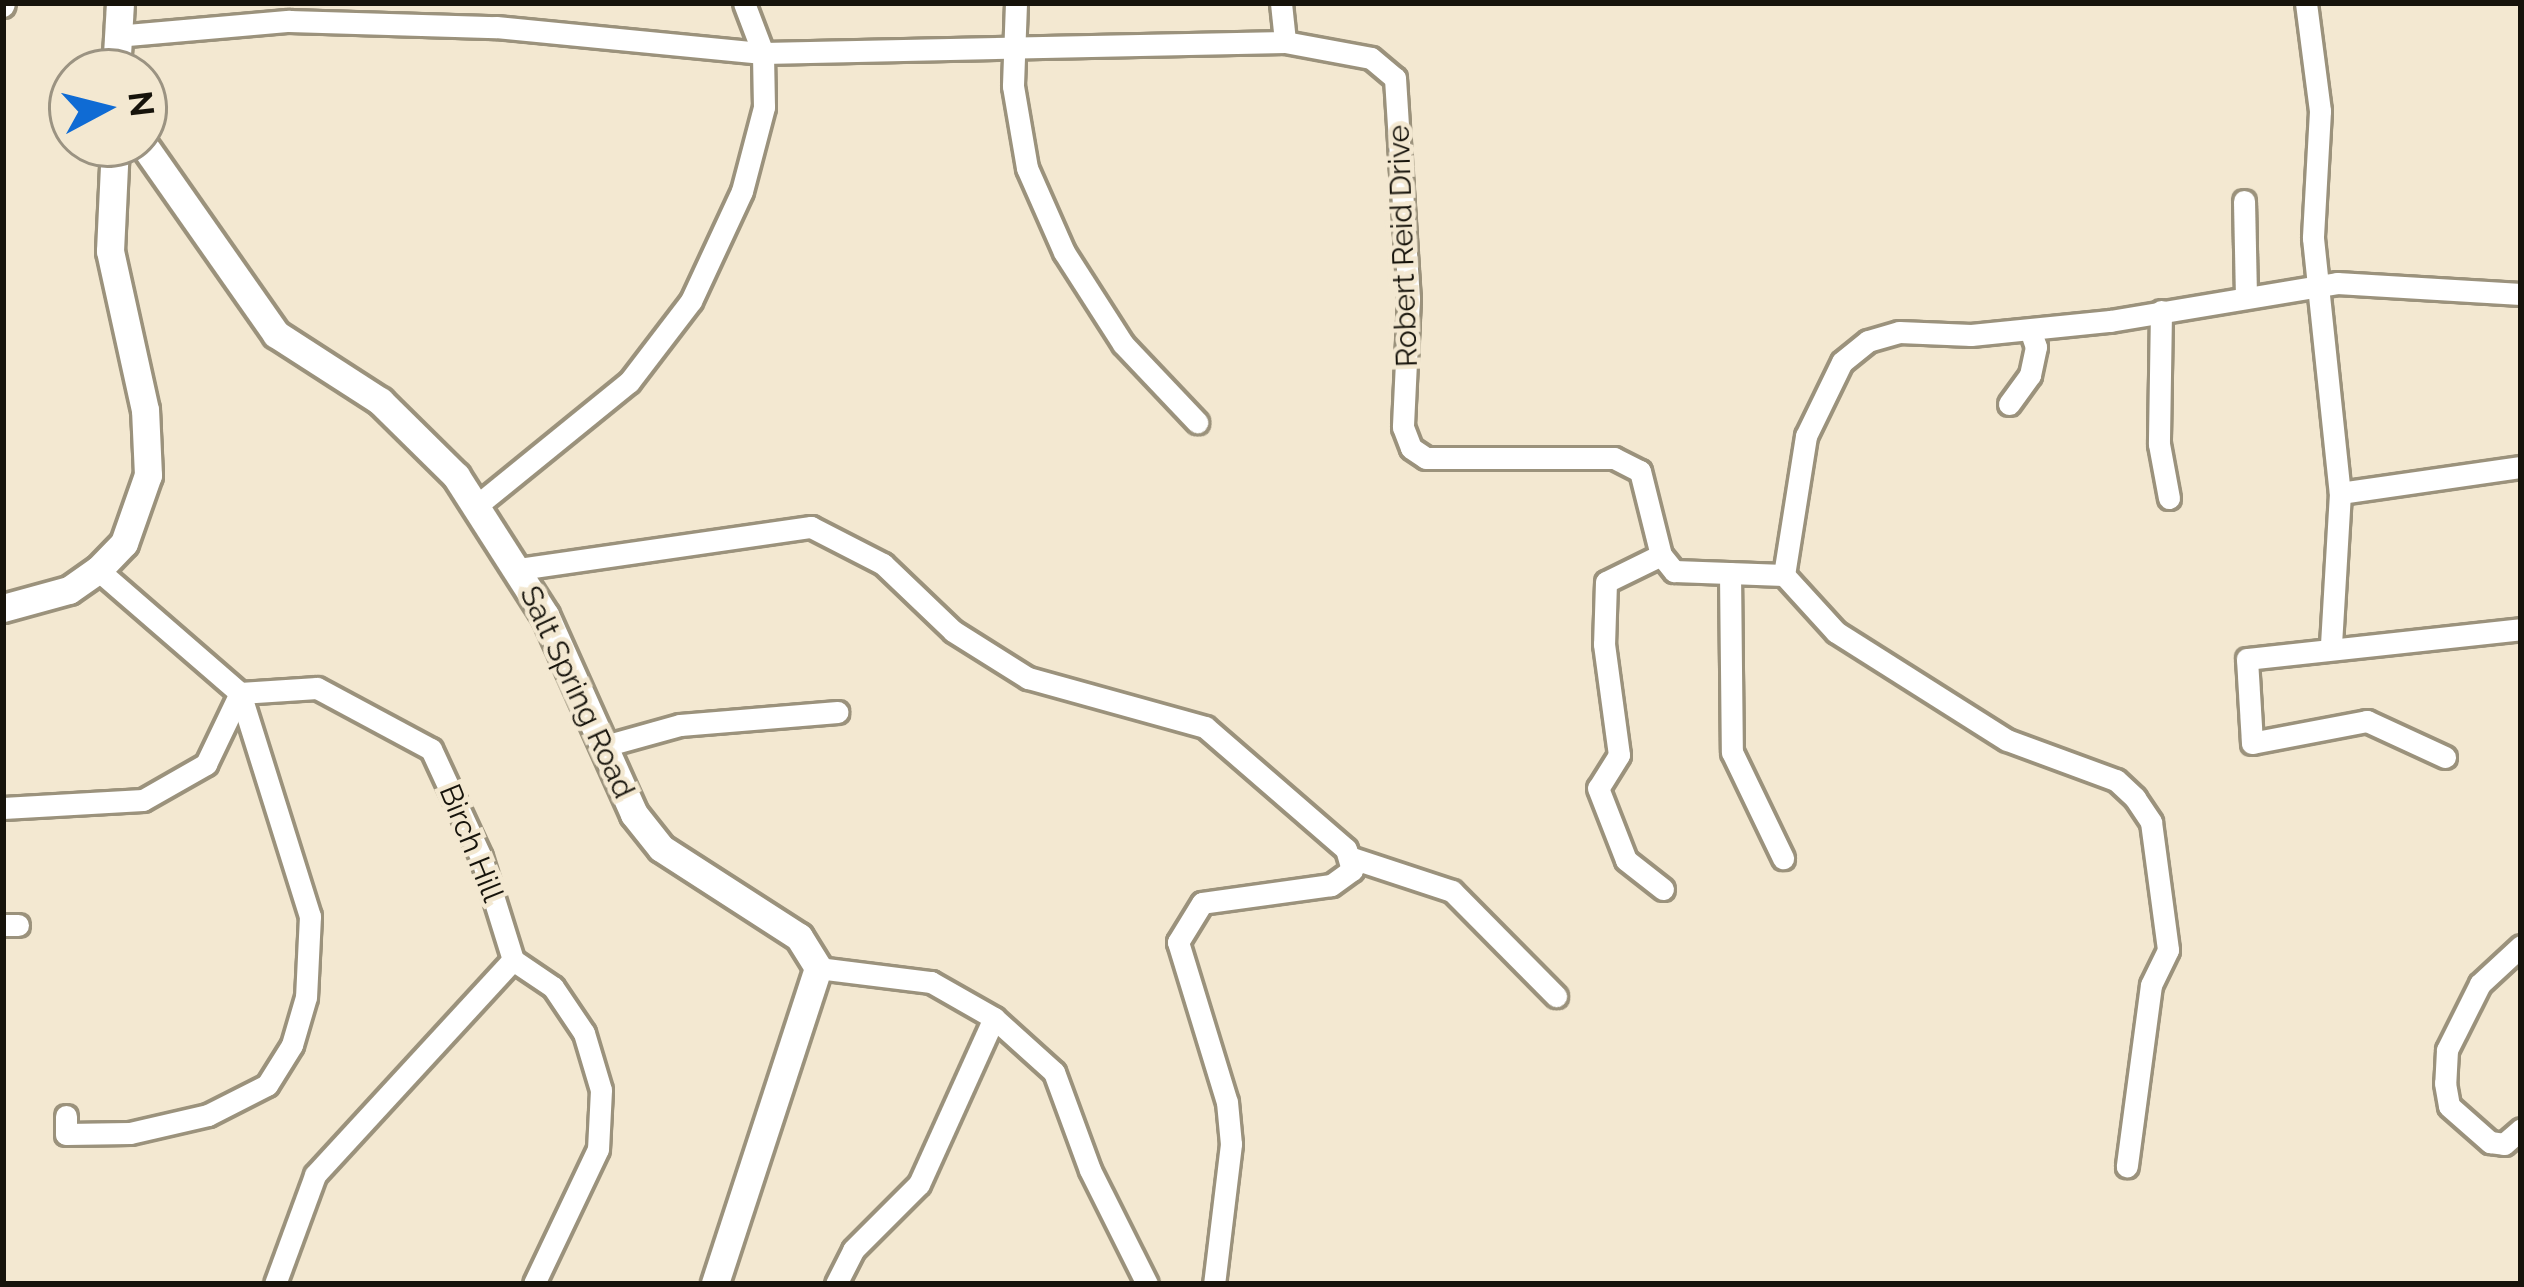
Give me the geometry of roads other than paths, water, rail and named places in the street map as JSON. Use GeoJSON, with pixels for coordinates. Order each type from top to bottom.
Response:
{"type":"FeatureCollection","features":[{"type":"Feature","properties":{"kind":"street"},"geometry":{"type":"LineString","coordinates":[[116,48],[120,3]]}},
{"type":"Feature","properties":{"kind":"street"},"geometry":{"type":"LineString","coordinates":[[476,507],[629,382],[673,331],[742,191],[764,107],[763,53],[744,3]]}},
{"type":"Feature","properties":{"kind":"street"},"geometry":{"type":"LineString","coordinates":[[1016,3],[1013,86],[1027,168],[1064,251],[1123,344],[1197,422]]}},
{"type":"Feature","properties":{"kind":"street"},"geometry":{"type":"LineString","coordinates":[[1281,3],[1285,42]]}},
{"type":"Feature","properties":{"kind":"street"},"geometry":{"type":"LineString","coordinates":[[2306,3],[2320,111],[2319,284],[2340,493],[2331,645]]}},
{"type":"Feature","properties":{"kind":"street","name":"Robert Reid Drive"},"geometry":{"type":"LineString","coordinates":[[116,36],[289,21],[427,25],[763,53],[1285,42],[1371,58],[1395,78],[1409,298],[1403,427],[1411,448],[1426,458],[1614,458],[1640,470],[1661,555]]}},
{"type":"Feature","properties":{"kind":"street"},"geometry":{"type":"LineString","coordinates":[[3,608],[68,590],[98,570],[124,543],[148,475],[146,410],[110,251],[114,168]]}},
{"type":"Feature","properties":{"kind":"street","name":"Salt Spring Road"},"geometry":{"type":"LineString","coordinates":[[158,168],[254,311],[417,431],[476,507],[519,569],[608,745],[634,814],[662,848],[799,937],[818,968]]}},
{"type":"Feature","properties":{"kind":"street"},"geometry":{"type":"LineString","coordinates":[[2244,201],[2246,295]]}},
{"type":"Feature","properties":{"kind":"street"},"geometry":{"type":"LineString","coordinates":[[1784,575],[1795,475],[1842,362],[1868,341],[1898,332],[2030,330],[2319,284],[2521,294]]}},
{"type":"Feature","properties":{"kind":"street"},"geometry":{"type":"LineString","coordinates":[[2161,311],[2159,444],[2169,499]]}},
{"type":"Feature","properties":{"kind":"street"},"geometry":{"type":"LineString","coordinates":[[2009,404],[2030,375],[2036,347],[2030,330]]}},
{"type":"Feature","properties":{"kind":"street"},"geometry":{"type":"LineString","coordinates":[[2340,493],[2521,467]]}},
{"type":"Feature","properties":{"kind":"street"},"geometry":{"type":"LineString","coordinates":[[519,569],[811,527],[883,564],[953,631],[1028,678],[1204,727],[1352,858],[1452,891],[1556,996]]}},
{"type":"Feature","properties":{"kind":"street"},"geometry":{"type":"LineString","coordinates":[[1663,889],[1626,860],[1598,788],[1619,755],[1604,644],[1606,582],[1661,555],[1674,571],[1784,575],[1836,632],[2007,740],[2116,780],[2151,821],[2168,950],[2151,985],[2127,1166]]}},
{"type":"Feature","properties":{"kind":"street"},"geometry":{"type":"LineString","coordinates":[[66,1116],[66,1134],[130,1133],[208,1115],[268,1085],[292,1045],[305,997],[310,916],[241,692],[98,570]]}},
{"type":"Feature","properties":{"kind":"street"},"geometry":{"type":"LineString","coordinates":[[1730,573],[1732,752],[1783,858]]}},
{"type":"Feature","properties":{"kind":"street"},"geometry":{"type":"LineString","coordinates":[[2445,757],[2367,721],[2252,743],[2247,659],[2331,645],[2521,629]]}},
{"type":"Feature","properties":{"kind":"street","name":"Birch Hill"},"geometry":{"type":"LineString","coordinates":[[241,692],[317,688],[431,749],[482,857],[513,960]]}},
{"type":"Feature","properties":{"kind":"street"},"geometry":{"type":"LineString","coordinates":[[3,808],[142,800],[206,764],[241,692]]}},
{"type":"Feature","properties":{"kind":"street"},"geometry":{"type":"LineString","coordinates":[[608,745],[680,725],[837,712]]}},
{"type":"Feature","properties":{"kind":"street"},"geometry":{"type":"LineString","coordinates":[[1214,1284],[1231,1144],[1227,1102],[1178,942],[1202,903],[1331,885],[1352,869],[1352,858]]}},
{"type":"Feature","properties":{"kind":"street"},"geometry":{"type":"LineString","coordinates":[[2521,946],[2480,984],[2446,1050],[2445,1083],[2450,1106],[2490,1142],[2504,1144],[2521,1129]]}},
{"type":"Feature","properties":{"kind":"street"},"geometry":{"type":"LineString","coordinates":[[275,1284],[315,1175],[513,960],[554,987],[584,1033],[601,1090],[598,1149],[534,1284]]}},
{"type":"Feature","properties":{"kind":"street"},"geometry":{"type":"LineString","coordinates":[[716,1284],[770,1096],[811,1005],[818,968],[931,982],[994,1018],[1054,1072],[1090,1171],[1147,1284]]}},
{"type":"Feature","properties":{"kind":"street"},"geometry":{"type":"LineString","coordinates":[[836,1284],[854,1250],[919,1184],[994,1018]]}}]}
